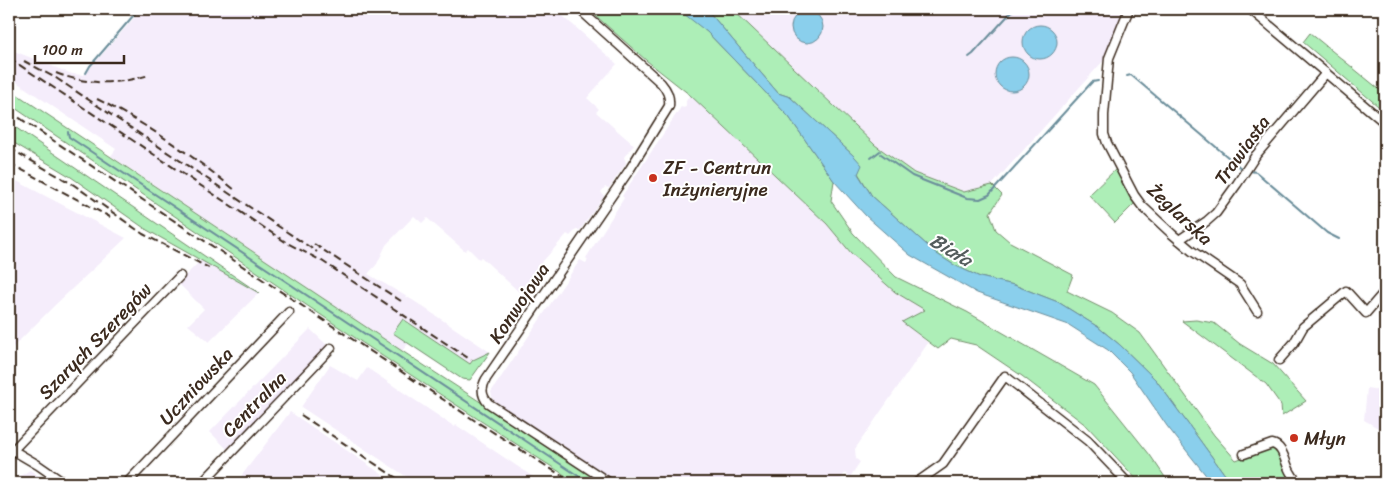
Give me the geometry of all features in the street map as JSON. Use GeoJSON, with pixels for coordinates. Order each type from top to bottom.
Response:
{"type":"FeatureCollection","features":[{"type":"Feature","properties":{"kind":"street","name":"Konwojowa"},"geometry":{"type":"LineString","coordinates":[[579,9],[661,82],[667,90],[670,106],[633,164],[483,385],[482,392],[488,403],[610,483]]}},
{"type":"Feature","properties":{"kind":"street","name":"Żeglarska"},"geometry":{"type":"LineString","coordinates":[[1129,9],[1108,58],[1104,134],[1110,150],[1134,194],[1150,214],[1179,240],[1240,284],[1257,311]]}},
{"type":"Feature","properties":{"kind":"street"},"geometry":{"type":"LineString","coordinates":[[1250,9],[1385,123]]}},
{"type":"Feature","properties":{"kind":"street","name":"Trawiasta"},"geometry":{"type":"LineString","coordinates":[[1179,240],[1216,213],[1256,155],[1326,73]]}},
{"type":"Feature","properties":{"kind":"street","name":"Szarych Szeregów"},"geometry":{"type":"LineString","coordinates":[[11,449],[180,276]]}},
{"type":"Feature","properties":{"kind":"street"},"geometry":{"type":"LineString","coordinates":[[1279,360],[1294,343],[1303,327],[1346,291],[1366,313],[1385,291]]}},
{"type":"Feature","properties":{"kind":"street","name":"Uczniowska"},"geometry":{"type":"LineString","coordinates":[[127,483],[289,312]]}},
{"type":"Feature","properties":{"kind":"street","name":"Centralna"},"geometry":{"type":"LineString","coordinates":[[202,483],[331,348]]}},
{"type":"Feature","properties":{"kind":"street"},"geometry":{"type":"LineString","coordinates":[[916,483],[943,464],[1005,376],[1088,441],[1128,483]]}},
{"type":"Feature","properties":{"kind":"street"},"geometry":{"type":"LineString","coordinates":[[1244,454],[1276,444],[1280,448],[1290,473],[1298,483]]}},
{"type":"Feature","properties":{"kind":"street"},"geometry":{"type":"LineString","coordinates":[[11,449],[64,483]]}},
{"type":"Feature","properties":{"kind":"shaded area"},"geometry":{"type":"Polygon","coordinates":[[[142,9],[555,9],[617,64],[587,98],[599,109],[596,112],[634,145],[624,157],[626,163],[609,188],[605,187],[601,192],[604,196],[580,230],[576,230],[570,236],[567,234],[536,269],[536,272],[519,292],[481,257],[479,259],[468,248],[465,251],[427,218],[422,223],[414,216],[386,245],[377,264],[368,274],[414,301],[490,352],[470,380],[462,379],[408,344],[402,351],[111,156],[116,149],[9,77],[9,49],[72,74],[84,75],[142,9]]]}},
{"type":"Feature","properties":{"kind":"shaded area"},"geometry":{"type":"Polygon","coordinates":[[[732,9],[1126,9],[1104,60],[992,185],[964,192],[914,173],[875,145],[732,9]]]}},
{"type":"Feature","properties":{"kind":"shaded area"},"geometry":{"type":"Polygon","coordinates":[[[690,95],[827,224],[851,253],[895,292],[925,310],[903,322],[928,343],[855,449],[856,459],[860,462],[850,477],[845,473],[838,483],[618,483],[493,400],[491,392],[580,260],[586,263],[588,260],[586,258],[624,198],[622,196],[681,107],[684,108],[686,106],[686,101],[690,95]]]}},
{"type":"Feature","properties":{"kind":"shaded area"},"geometry":{"type":"Polygon","coordinates":[[[9,177],[126,238],[9,351],[9,177]]]}},
{"type":"Feature","properties":{"kind":"shaded area"},"geometry":{"type":"Polygon","coordinates":[[[201,260],[259,293],[209,342],[188,325],[204,309],[178,283],[201,260]]]}},
{"type":"Feature","properties":{"kind":"shaded area"},"geometry":{"type":"Polygon","coordinates":[[[310,329],[328,346],[227,449],[210,432],[310,329]]]}},
{"type":"Feature","properties":{"kind":"shaded area"},"geometry":{"type":"Polygon","coordinates":[[[330,365],[358,381],[367,368],[542,483],[416,483],[301,407],[330,365]]]}},
{"type":"Feature","properties":{"kind":"shaded area"},"geometry":{"type":"Polygon","coordinates":[[[1367,388],[1385,391],[1385,435],[1378,428],[1364,420],[1367,388]]]}},
{"type":"Feature","properties":{"kind":"shaded area"},"geometry":{"type":"Polygon","coordinates":[[[290,412],[383,475],[393,483],[236,483],[290,412]]]}},
{"type":"Feature","properties":{"kind":"shaded area"},"geometry":{"type":"Polygon","coordinates":[[[30,470],[49,483],[9,483],[30,470]]]}},
{"type":"Feature","properties":{"kind":"green space"},"geometry":{"type":"Polygon","coordinates":[[[588,9],[671,9],[681,12],[694,21],[707,32],[789,117],[834,181],[831,201],[853,233],[896,277],[967,312],[1094,385],[1150,455],[1169,483],[1140,483],[1087,426],[1022,376],[976,345],[951,339],[938,349],[902,322],[925,310],[895,292],[851,253],[827,224],[690,95],[647,61],[588,9]]]}},
{"type":"Feature","properties":{"kind":"green space"},"geometry":{"type":"Polygon","coordinates":[[[703,9],[732,9],[875,145],[914,173],[964,192],[992,185],[1002,195],[990,213],[996,230],[1010,242],[1073,275],[1067,291],[1112,313],[1140,333],[1214,435],[1236,460],[1271,447],[1277,450],[1294,483],[1231,483],[1156,380],[1120,345],[1098,327],[1058,302],[1014,285],[980,277],[954,265],[937,254],[872,196],[858,173],[855,157],[790,97],[778,93],[709,12],[703,9]]]}},
{"type":"Feature","properties":{"kind":"green space"},"geometry":{"type":"Polygon","coordinates":[[[1310,33],[1385,94],[1385,112],[1303,42],[1310,33]]]}},
{"type":"Feature","properties":{"kind":"green space"},"geometry":{"type":"Polygon","coordinates":[[[9,89],[402,351],[605,483],[577,483],[434,390],[9,104],[9,89]]]}},
{"type":"Feature","properties":{"kind":"green space"},"geometry":{"type":"Polygon","coordinates":[[[9,123],[259,293],[147,230],[71,177],[9,140],[9,123]]]}},
{"type":"Feature","properties":{"kind":"green space"},"geometry":{"type":"Polygon","coordinates":[[[1116,169],[1135,203],[1115,223],[1089,195],[1116,169]]]}},
{"type":"Feature","properties":{"kind":"green space"},"geometry":{"type":"Polygon","coordinates":[[[403,319],[470,364],[473,360],[490,352],[470,380],[462,379],[393,333],[403,319]]]}},
{"type":"Feature","properties":{"kind":"green space"},"geometry":{"type":"Polygon","coordinates":[[[1196,320],[1214,323],[1240,344],[1273,364],[1306,401],[1282,416],[1281,405],[1266,384],[1182,321],[1196,320]]]}},
{"type":"Feature","properties":{"kind":"water"},"geometry":{"type":"Polygon","coordinates":[[[671,9],[703,9],[709,12],[778,93],[790,97],[855,157],[862,165],[858,174],[872,196],[937,254],[954,265],[980,277],[1014,285],[1058,302],[1098,327],[1120,345],[1156,380],[1231,483],[1212,483],[1167,426],[1130,372],[1108,350],[1069,325],[977,293],[910,255],[866,216],[834,181],[789,117],[707,32],[679,10],[671,9]]]}},
{"type":"Feature","properties":{"kind":"water"},"geometry":{"type":"Polygon","coordinates":[[[807,11],[813,12],[818,16],[822,21],[822,33],[818,38],[813,42],[807,43],[801,42],[796,38],[792,33],[791,27],[792,21],[796,16],[801,12],[807,11]]]}},
{"type":"Feature","properties":{"kind":"water"},"geometry":{"type":"Polygon","coordinates":[[[1040,25],[1047,26],[1052,30],[1056,35],[1056,49],[1052,54],[1047,58],[1040,59],[1033,58],[1028,54],[1024,49],[1023,42],[1024,35],[1028,30],[1033,26],[1040,25]]]}},
{"type":"Feature","properties":{"kind":"water"},"geometry":{"type":"Polygon","coordinates":[[[1012,57],[1019,58],[1024,62],[1028,67],[1028,81],[1024,86],[1019,90],[1012,91],[1005,90],[1000,86],[996,81],[995,74],[996,67],[1000,62],[1005,58],[1012,57]]]}},
{"type":"Feature","properties":{"kind":"waterway"},"geometry":{"type":"LineString","coordinates":[[86,73],[139,9]]}},
{"type":"Feature","properties":{"kind":"waterway"},"geometry":{"type":"LineString","coordinates":[[969,57],[1014,9]]}},
{"type":"Feature","properties":{"kind":"waterway"},"geometry":{"type":"LineString","coordinates":[[1127,76],[1131,75],[1242,169]]}},
{"type":"Feature","properties":{"kind":"waterway"},"geometry":{"type":"LineString","coordinates":[[881,154],[912,176],[967,198],[980,199],[989,195],[1092,82],[1098,81]]}},
{"type":"Feature","properties":{"kind":"waterway"},"geometry":{"type":"LineString","coordinates":[[68,132],[69,137],[589,483]]}},
{"type":"Feature","properties":{"kind":"waterway"},"geometry":{"type":"LineString","coordinates":[[871,158],[880,151]]}},
{"type":"Feature","properties":{"kind":"waterway"},"geometry":{"type":"LineString","coordinates":[[1250,171],[1256,172],[1327,233],[1339,239]]}},
{"type":"Feature","properties":{"kind":"railway"},"geometry":{"type":"LineString","coordinates":[[9,58],[287,243],[322,261],[471,360]]}},
{"type":"Feature","properties":{"kind":"railway"},"geometry":{"type":"LineString","coordinates":[[24,61],[56,78],[317,252]]}},
{"type":"Feature","properties":{"kind":"railway"},"geometry":{"type":"LineString","coordinates":[[56,73],[91,82],[125,81],[149,75]]}},
{"type":"Feature","properties":{"kind":"railway"},"geometry":{"type":"LineString","coordinates":[[97,99],[169,141],[235,190]]}},
{"type":"Feature","properties":{"kind":"railway"},"geometry":{"type":"LineString","coordinates":[[9,111],[474,420],[573,483]]}},
{"type":"Feature","properties":{"kind":"railway"},"geometry":{"type":"LineString","coordinates":[[9,148],[74,185],[143,234],[209,268]]}},
{"type":"Feature","properties":{"kind":"railway"},"geometry":{"type":"LineString","coordinates":[[9,163],[110,217]]}},
{"type":"Feature","properties":{"kind":"railway"},"geometry":{"type":"LineString","coordinates":[[314,244],[404,303]]}},
{"type":"Feature","properties":{"kind":"railway"},"geometry":{"type":"LineString","coordinates":[[301,415],[404,483]]}},
{"type":"Feature","properties":{"kind":"place","name":"ZF - Centrun Inżynieryjne"},"geometry":{"type":"Point","coordinates":[653,178]}},
{"type":"Feature","properties":{"kind":"place","name":"Młyn"},"geometry":{"type":"Point","coordinates":[1294,438]}},
{"type":"Feature","properties":{"kind":"water label","name":"Biała"},"geometry":{"type":"Point","coordinates":[951,250]}}]}
